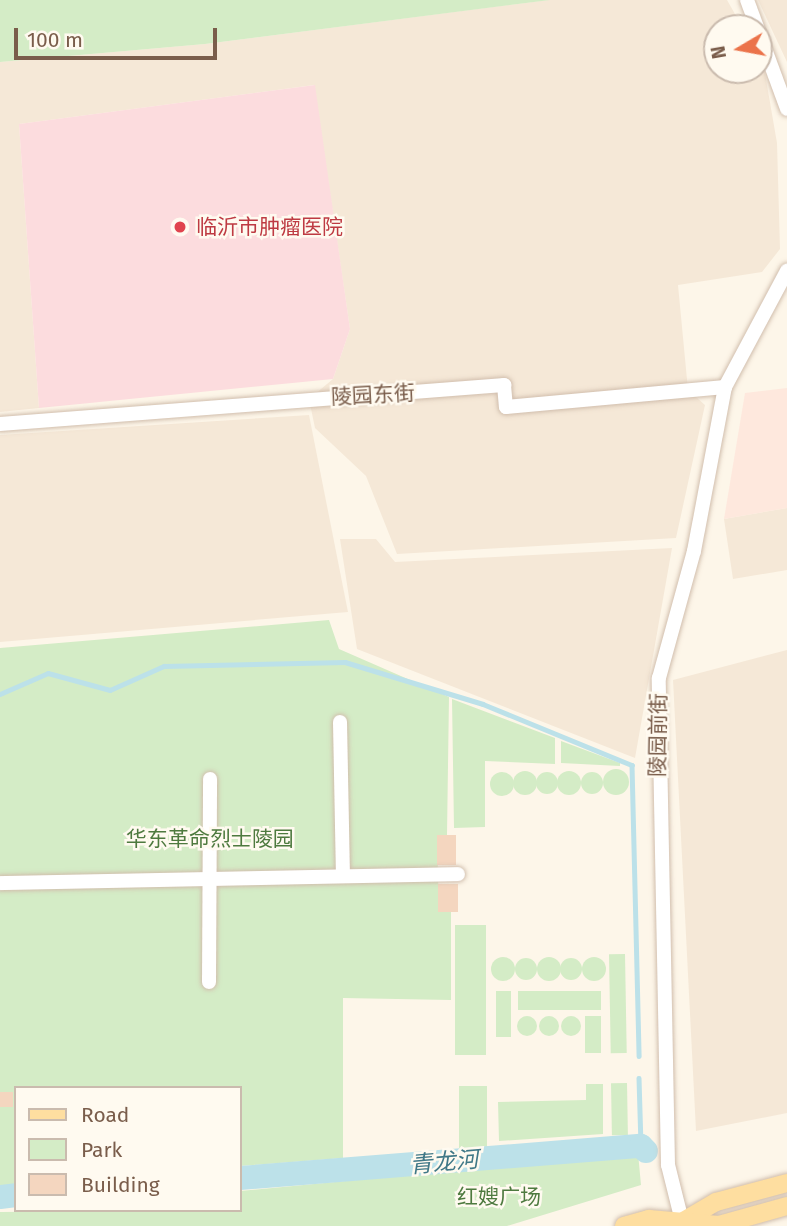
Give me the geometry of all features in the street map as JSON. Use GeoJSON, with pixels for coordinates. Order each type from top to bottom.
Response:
{"type":"FeatureCollection","features":[{"type":"Feature","properties":{"kind":"main road"},"geometry":{"type":"LineString","coordinates":[[679,1224],[716,1202],[787,1183]]}},
{"type":"Feature","properties":{"kind":"main road"},"geometry":{"type":"LineString","coordinates":[[624,1226],[719,1225],[787,1206]]}},
{"type":"Feature","properties":{"kind":"street"},"geometry":{"type":"LineString","coordinates":[[747,0],[787,109]]}},
{"type":"Feature","properties":{"kind":"street","name":"陵园前街"},"geometry":{"type":"LineString","coordinates":[[679,1224],[668,1165],[659,678],[694,551],[725,387],[787,271]]}},
{"type":"Feature","properties":{"kind":"street","name":"陵园东街"},"geometry":{"type":"LineString","coordinates":[[0,424],[504,385],[506,407],[725,387]]}},
{"type":"Feature","properties":{"kind":"street"},"geometry":{"type":"LineString","coordinates":[[340,722],[343,875]]}},
{"type":"Feature","properties":{"kind":"street"},"geometry":{"type":"LineString","coordinates":[[209,982],[210,779]]}},
{"type":"Feature","properties":{"kind":"street"},"geometry":{"type":"LineString","coordinates":[[0,883],[458,874]]}},
{"type":"Feature","properties":{"kind":"shaded area"},"geometry":{"type":"Polygon","coordinates":[[[548,0],[727,0],[735,14],[703,14],[703,84],[767,84],[777,143],[780,249],[762,272],[678,285],[688,390],[705,405],[676,538],[397,554],[366,476],[315,428],[309,399],[333,379],[350,329],[314,85],[19,124],[39,408],[0,412],[0,62],[205,44],[548,0]]]}},
{"type":"Feature","properties":{"kind":"shaded area"},"geometry":{"type":"Polygon","coordinates":[[[758,0],[787,0],[787,62],[773,32],[773,14],[765,14],[758,0]]]}},
{"type":"Feature","properties":{"kind":"shaded area","name":"临沂市肿瘤医院"},"geometry":{"type":"Polygon","coordinates":[[[315,85],[350,329],[333,379],[39,408],[19,124],[315,85]]]}},
{"type":"Feature","properties":{"kind":"shaded area"},"geometry":{"type":"Polygon","coordinates":[[[787,388],[787,508],[724,519],[745,393],[787,388]]]}},
{"type":"Feature","properties":{"kind":"shaded area"},"geometry":{"type":"Polygon","coordinates":[[[309,415],[348,612],[0,642],[0,435],[309,415]]]}},
{"type":"Feature","properties":{"kind":"shaded area"},"geometry":{"type":"Polygon","coordinates":[[[787,508],[787,570],[733,579],[724,519],[787,508]]]}},
{"type":"Feature","properties":{"kind":"shaded area"},"geometry":{"type":"Polygon","coordinates":[[[340,539],[376,539],[395,562],[672,548],[635,758],[357,649],[340,539]]]}},
{"type":"Feature","properties":{"kind":"shaded area"},"geometry":{"type":"Polygon","coordinates":[[[787,650],[787,1113],[696,1131],[673,680],[787,650]]]}},
{"type":"Feature","properties":{"kind":"green space"},"geometry":{"type":"Polygon","coordinates":[[[0,0],[550,0],[205,44],[0,62],[0,0]]]}},
{"type":"Feature","properties":{"kind":"green space","name":"华东革命烈士陵园"},"geometry":{"type":"Polygon","coordinates":[[[329,620],[339,649],[449,697],[447,835],[437,836],[439,912],[451,912],[451,1000],[343,998],[343,1158],[242,1166],[242,1086],[14,1086],[14,1185],[0,1185],[0,648],[329,620]]]}},
{"type":"Feature","properties":{"kind":"green space"},"geometry":{"type":"Polygon","coordinates":[[[452,699],[555,738],[555,764],[485,761],[485,827],[454,828],[452,699]]]}},
{"type":"Feature","properties":{"kind":"green space"},"geometry":{"type":"Polygon","coordinates":[[[561,741],[620,763],[620,766],[561,763],[561,741]]]}},
{"type":"Feature","properties":{"kind":"green space"},"geometry":{"type":"Polygon","coordinates":[[[616,769],[625,773],[629,782],[625,791],[616,795],[607,791],[603,782],[607,773],[616,769]]]}},
{"type":"Feature","properties":{"kind":"green space"},"geometry":{"type":"Polygon","coordinates":[[[525,771],[533,775],[537,783],[533,791],[525,795],[517,791],[513,783],[517,775],[525,771]]]}},
{"type":"Feature","properties":{"kind":"green space"},"geometry":{"type":"Polygon","coordinates":[[[569,771],[577,775],[581,783],[577,791],[569,795],[561,791],[557,783],[561,775],[569,771]]]}},
{"type":"Feature","properties":{"kind":"green space"},"geometry":{"type":"Polygon","coordinates":[[[502,772],[510,776],[514,784],[510,792],[502,796],[494,792],[490,784],[494,776],[502,772]]]}},
{"type":"Feature","properties":{"kind":"green space"},"geometry":{"type":"Polygon","coordinates":[[[543,772],[551,772],[558,779],[558,787],[551,794],[543,794],[536,787],[536,779],[543,772]]]}},
{"type":"Feature","properties":{"kind":"green space"},"geometry":{"type":"Polygon","coordinates":[[[592,772],[600,775],[603,783],[600,791],[592,794],[584,791],[581,783],[584,775],[592,772]]]}},
{"type":"Feature","properties":{"kind":"green space"},"geometry":{"type":"Polygon","coordinates":[[[455,925],[486,925],[486,1055],[455,1055],[455,925]]]}},
{"type":"Feature","properties":{"kind":"green space"},"geometry":{"type":"Polygon","coordinates":[[[609,954],[625,954],[627,1053],[611,1053],[609,954]]]}},
{"type":"Feature","properties":{"kind":"green space"},"geometry":{"type":"Polygon","coordinates":[[[503,957],[514,964],[515,969],[508,980],[503,981],[492,974],[491,969],[498,958],[503,957]]]}},
{"type":"Feature","properties":{"kind":"green space"},"geometry":{"type":"Polygon","coordinates":[[[549,957],[557,961],[561,969],[557,977],[549,981],[541,977],[537,969],[541,961],[549,957]]]}},
{"type":"Feature","properties":{"kind":"green space"},"geometry":{"type":"Polygon","coordinates":[[[594,957],[602,961],[606,969],[602,977],[594,981],[586,977],[582,969],[586,961],[594,957]]]}},
{"type":"Feature","properties":{"kind":"green space"},"geometry":{"type":"Polygon","coordinates":[[[526,958],[534,961],[537,969],[534,977],[526,980],[518,977],[515,969],[518,961],[526,958]]]}},
{"type":"Feature","properties":{"kind":"green space"},"geometry":{"type":"Polygon","coordinates":[[[571,958],[579,961],[582,969],[579,977],[571,980],[563,977],[560,969],[563,961],[571,958]]]}},
{"type":"Feature","properties":{"kind":"green space"},"geometry":{"type":"Polygon","coordinates":[[[496,991],[511,991],[511,1037],[496,1037],[496,991]]]}},
{"type":"Feature","properties":{"kind":"green space"},"geometry":{"type":"Polygon","coordinates":[[[518,991],[601,991],[601,1010],[518,1010],[518,991]]]}},
{"type":"Feature","properties":{"kind":"green space"},"geometry":{"type":"Polygon","coordinates":[[[527,1016],[534,1019],[537,1026],[534,1033],[527,1036],[520,1033],[517,1026],[520,1019],[527,1016]]]}},
{"type":"Feature","properties":{"kind":"green space"},"geometry":{"type":"Polygon","coordinates":[[[549,1016],[556,1019],[559,1026],[556,1033],[549,1036],[542,1033],[539,1026],[542,1019],[549,1016]]]}},
{"type":"Feature","properties":{"kind":"green space"},"geometry":{"type":"Polygon","coordinates":[[[571,1016],[578,1019],[581,1026],[578,1033],[571,1036],[564,1033],[561,1026],[564,1019],[571,1016]]]}},
{"type":"Feature","properties":{"kind":"green space"},"geometry":{"type":"Polygon","coordinates":[[[585,1016],[601,1016],[601,1053],[585,1053],[585,1016]]]}},
{"type":"Feature","properties":{"kind":"green space"},"geometry":{"type":"Polygon","coordinates":[[[611,1083],[627,1083],[628,1135],[612,1135],[611,1083]]]}},
{"type":"Feature","properties":{"kind":"green space"},"geometry":{"type":"Polygon","coordinates":[[[586,1084],[603,1084],[603,1134],[499,1141],[498,1102],[586,1100],[586,1084]]]}},
{"type":"Feature","properties":{"kind":"green space"},"geometry":{"type":"Polygon","coordinates":[[[459,1086],[487,1086],[487,1153],[459,1153],[459,1086]]]}},
{"type":"Feature","properties":{"kind":"green space","name":"红嫂广场"},"geometry":{"type":"Polygon","coordinates":[[[638,1153],[641,1185],[507,1226],[0,1226],[0,1212],[242,1212],[242,1191],[638,1153]]]}},
{"type":"Feature","properties":{"kind":"building"},"geometry":{"type":"Polygon","coordinates":[[[437,835],[456,835],[456,865],[437,865],[437,835]]]}},
{"type":"Feature","properties":{"kind":"building"},"geometry":{"type":"Polygon","coordinates":[[[438,884],[458,884],[458,912],[438,912],[438,884]]]}},
{"type":"Feature","properties":{"kind":"building"},"geometry":{"type":"Polygon","coordinates":[[[0,1092],[13,1092],[13,1107],[0,1107],[0,1092]]]}},
{"type":"Feature","properties":{"kind":"waterway"},"geometry":{"type":"LineString","coordinates":[[0,694],[48,673],[110,690],[164,666],[345,662],[483,704],[632,765],[639,1056]]}},
{"type":"Feature","properties":{"kind":"waterway"},"geometry":{"type":"LineString","coordinates":[[639,1078],[641,1146]]}},
{"type":"Feature","properties":{"kind":"waterway","name":"青龙河"},"geometry":{"type":"LineString","coordinates":[[242,1178],[641,1146],[646,1151]]}},
{"type":"Feature","properties":{"kind":"waterway","name":"青龙河"},"geometry":{"type":"LineString","coordinates":[[0,1197],[14,1195]]}},
{"type":"Feature","properties":{"kind":"place","name":"临沂市肿瘤医院"},"geometry":{"type":"Point","coordinates":[180,227]}}]}
